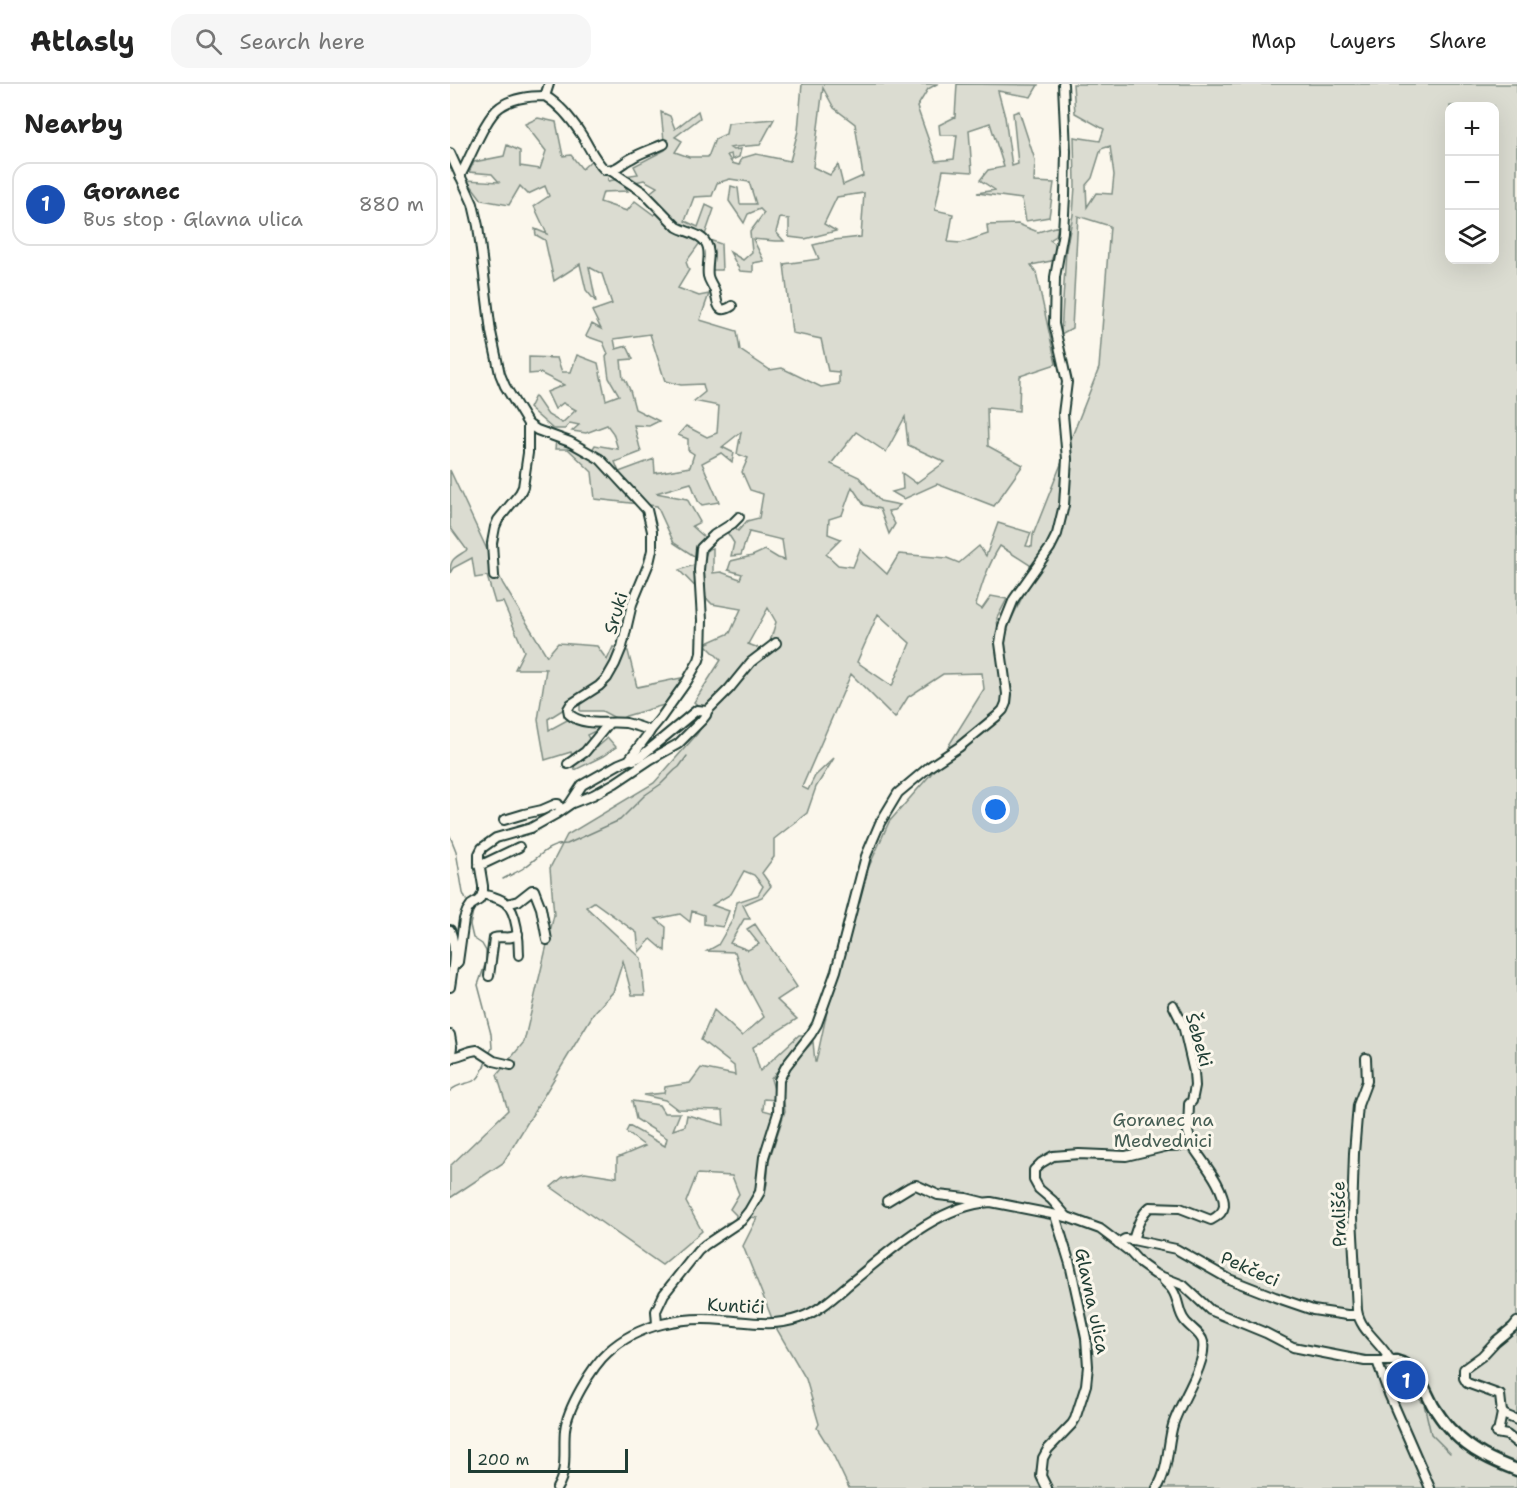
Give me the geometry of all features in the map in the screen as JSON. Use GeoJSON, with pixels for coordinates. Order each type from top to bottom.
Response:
{"type":"FeatureCollection","features":[{"type":"Feature","properties":{"kind":"main road"},"geometry":{"type":"LineString","coordinates":[[1386,1361],[1408,1366],[1425,1387],[1433,1405],[1452,1432],[1468,1446],[1485,1457],[1513,1467]]}},
{"type":"Feature","properties":{"kind":"street"},"geometry":{"type":"LineString","coordinates":[[545,96],[549,84]]}},
{"type":"Feature","properties":{"kind":"street"},"geometry":{"type":"LineString","coordinates":[[657,1324],[656,1311],[664,1294],[705,1245],[741,1221],[760,1192],[764,1157],[778,1113],[779,1080],[786,1066],[812,1034],[817,1024],[836,971],[866,856],[880,823],[898,793],[929,767],[998,717],[1004,710],[1007,694],[1000,643],[1003,626],[1014,599],[1046,554],[1057,534],[1064,505],[1067,459],[1063,414],[1067,382],[1054,324],[1055,276],[1063,232],[1065,196],[1066,151],[1063,84]]}},
{"type":"Feature","properties":{"kind":"street"},"geometry":{"type":"LineString","coordinates":[[460,176],[490,116],[500,106],[521,98],[545,96],[568,116],[605,170],[619,167],[629,159],[664,144]]}},
{"type":"Feature","properties":{"kind":"street"},"geometry":{"type":"LineString","coordinates":[[450,153],[473,204],[478,226],[491,332],[500,374],[528,424],[528,453],[523,487],[495,527],[492,543],[494,576]]}},
{"type":"Feature","properties":{"kind":"street"},"geometry":{"type":"LineString","coordinates":[[610,170],[643,192],[682,230],[705,242],[709,255],[708,278],[714,289],[717,303],[725,310],[732,306]]}},
{"type":"Feature","properties":{"kind":"street","name":"Sruki"},"geometry":{"type":"LineString","coordinates":[[528,424],[537,430],[570,442],[600,459],[648,513],[653,539],[652,550],[643,580],[632,604],[622,647],[607,678],[599,686],[571,704],[568,709],[569,714],[576,719],[624,723],[650,731]]}},
{"type":"Feature","properties":{"kind":"street"},"geometry":{"type":"LineString","coordinates":[[569,805],[582,785],[630,759],[687,681],[701,653],[699,570],[701,548],[714,535],[739,517]]}},
{"type":"Feature","properties":{"kind":"street"},"geometry":{"type":"LineString","coordinates":[[453,967],[458,962],[467,911],[482,894],[479,854],[482,848],[490,841],[504,835],[531,828],[569,805],[615,783],[678,744],[702,720],[707,711],[751,662],[776,643]]}},
{"type":"Feature","properties":{"kind":"street"},"geometry":{"type":"LineString","coordinates":[[630,759],[640,757],[697,710],[707,711]]}},
{"type":"Feature","properties":{"kind":"street"},"geometry":{"type":"LineString","coordinates":[[568,764],[585,752],[609,723]]}},
{"type":"Feature","properties":{"kind":"street"},"geometry":{"type":"LineString","coordinates":[[504,820],[556,804],[561,810]]}},
{"type":"Feature","properties":{"kind":"street"},"geometry":{"type":"LineString","coordinates":[[479,866],[519,847]]}},
{"type":"Feature","properties":{"kind":"street"},"geometry":{"type":"LineString","coordinates":[[507,904],[518,901],[534,890],[542,909],[547,940]]}},
{"type":"Feature","properties":{"kind":"street"},"geometry":{"type":"LineString","coordinates":[[482,894],[495,897],[507,904],[518,934],[519,955]]}},
{"type":"Feature","properties":{"kind":"street"},"geometry":{"type":"LineString","coordinates":[[450,930],[454,947],[450,987]]}},
{"type":"Feature","properties":{"kind":"street"},"geometry":{"type":"LineString","coordinates":[[489,976],[494,938],[512,938],[518,934]]}},
{"type":"Feature","properties":{"kind":"street","name":"Šebeki"},"geometry":{"type":"LineString","coordinates":[[1173,1005],[1183,1025],[1194,1072],[1195,1086],[1192,1101],[1189,1104],[1188,1132],[1192,1145]]}},
{"type":"Feature","properties":{"kind":"street"},"geometry":{"type":"LineString","coordinates":[[450,1035],[452,1047],[450,1059],[464,1052],[477,1050],[494,1061],[511,1065]]}},
{"type":"Feature","properties":{"kind":"street","name":"Prališće"},"geometry":{"type":"LineString","coordinates":[[1357,1315],[1352,1194],[1356,1119],[1366,1081],[1366,1058]]}},
{"type":"Feature","properties":{"kind":"street"},"geometry":{"type":"LineString","coordinates":[[1067,1217],[1034,1180],[1035,1170],[1047,1159],[1053,1156],[1078,1154],[1126,1156],[1168,1146],[1192,1145],[1211,1172],[1221,1194],[1224,1206],[1221,1214],[1211,1220],[1180,1208],[1150,1207],[1144,1212],[1138,1224],[1134,1240]]}},
{"type":"Feature","properties":{"kind":"street","name":"Kuntići"},"geometry":{"type":"LineString","coordinates":[[887,1201],[916,1185],[938,1195],[979,1200],[983,1203]]}},
{"type":"Feature","properties":{"kind":"street","name":"Kuntići"},"geometry":{"type":"LineString","coordinates":[[557,1488],[563,1473],[565,1427],[588,1378],[608,1352],[638,1332],[657,1324],[695,1320],[720,1319],[764,1324],[798,1319],[813,1313],[921,1227],[978,1203],[991,1202],[1067,1217]]}},
{"type":"Feature","properties":{"kind":"street","name":"Glavna ulica"},"geometry":{"type":"LineString","coordinates":[[1047,1488],[1041,1476],[1043,1458],[1048,1449],[1075,1419],[1086,1385],[1088,1366],[1086,1338],[1079,1305],[1070,1264],[1055,1215]]}},
{"type":"Feature","properties":{"kind":"street","name":"Glavna ulica"},"geometry":{"type":"LineString","coordinates":[[1067,1217],[1100,1229],[1155,1274],[1184,1285],[1210,1310],[1293,1347],[1365,1360],[1386,1361]]}},
{"type":"Feature","properties":{"kind":"street","name":"Pekčeci"},"geometry":{"type":"LineString","coordinates":[[1118,1243],[1125,1239],[1134,1240],[1183,1252],[1229,1279],[1275,1297],[1313,1310],[1357,1315]]}},
{"type":"Feature","properties":{"kind":"street","name":"Glavna ulica"},"geometry":{"type":"LineString","coordinates":[[1157,1488],[1166,1469],[1173,1426],[1198,1371],[1203,1342],[1184,1320],[1173,1290],[1164,1278]]}},
{"type":"Feature","properties":{"kind":"street"},"geometry":{"type":"LineString","coordinates":[[1357,1315],[1366,1330],[1385,1350],[1392,1403],[1430,1488]]}},
{"type":"Feature","properties":{"kind":"street"},"geometry":{"type":"LineString","coordinates":[[1517,1322],[1482,1356],[1464,1369],[1463,1374],[1467,1383],[1500,1395],[1502,1411],[1497,1433],[1506,1435],[1517,1443]]}},
{"type":"Feature","properties":{"kind":"street"},"geometry":{"type":"LineString","coordinates":[[1502,1411],[1505,1415],[1517,1420]]}},
{"type":"Feature","properties":{"kind":"green space","name":"Goranec na Medvednici"},"geometry":{"type":"Polygon","coordinates":[[[802,84],[937,84],[928,89],[917,107],[936,161],[954,159],[957,135],[940,135],[939,125],[955,117],[957,84],[1038,85],[1031,97],[998,91],[1005,117],[1012,166],[1018,164],[1013,113],[1019,111],[1035,160],[1034,182],[1054,183],[1049,217],[1026,221],[1022,199],[977,193],[995,190],[980,180],[988,170],[1004,167],[990,123],[969,130],[972,172],[943,170],[935,210],[953,214],[948,242],[961,243],[988,234],[987,225],[1018,224],[1038,232],[1058,226],[1056,236],[1050,240],[1057,245],[1051,261],[1031,265],[1036,272],[1056,364],[1020,376],[1019,411],[987,408],[988,446],[1023,465],[994,506],[937,484],[904,499],[892,492],[903,489],[902,473],[916,483],[945,462],[908,445],[905,417],[886,452],[856,432],[831,464],[859,477],[880,501],[900,505],[888,511],[895,524],[889,534],[880,509],[864,505],[852,487],[842,515],[829,519],[828,534],[841,539],[826,554],[838,565],[853,567],[860,549],[887,574],[899,554],[947,558],[959,563],[979,546],[986,556],[998,523],[1031,533],[1026,546],[1032,547],[1033,535],[1099,368],[1110,226],[1078,216],[1072,328],[1061,334],[1066,250],[1073,215],[1075,186],[1074,137],[1100,141],[1104,129],[1075,113],[1073,84],[1517,84],[1517,1488],[849,1488],[827,1442],[817,1428],[819,1424],[806,1379],[775,1326],[743,1246],[757,1218],[751,1217],[767,1184],[769,1160],[785,1111],[782,1088],[787,1068],[813,1042],[816,1062],[849,911],[889,822],[931,774],[984,689],[982,673],[943,674],[908,697],[895,718],[851,674],[802,787],[808,790],[815,776],[834,758],[816,787],[807,813],[774,839],[774,857],[762,873],[771,886],[762,897],[743,905],[750,919],[744,919],[730,943],[748,950],[759,944],[747,929],[755,924],[797,987],[777,1000],[797,1019],[753,1047],[760,1071],[799,1035],[806,1035],[771,1079],[777,1100],[764,1099],[763,1110],[778,1114],[759,1191],[748,1210],[724,1231],[726,1223],[735,1221],[736,1215],[730,1209],[739,1194],[732,1176],[697,1174],[686,1202],[702,1231],[662,1265],[551,1187],[563,1177],[585,1172],[617,1177],[617,1158],[645,1146],[626,1132],[629,1126],[665,1146],[667,1138],[636,1119],[632,1101],[659,1105],[664,1113],[680,1113],[673,1130],[685,1126],[687,1115],[724,1125],[723,1110],[677,1109],[665,1100],[643,1095],[664,1093],[665,1087],[690,1083],[701,1068],[735,1075],[734,1066],[701,1040],[714,1010],[742,1036],[764,1017],[744,980],[735,952],[707,951],[718,945],[733,919],[737,902],[758,895],[763,886],[754,875],[744,871],[731,894],[712,905],[729,911],[723,927],[704,924],[704,915],[692,911],[690,922],[680,914],[656,919],[666,927],[665,951],[651,939],[639,952],[637,933],[594,902],[586,907],[641,958],[645,995],[632,995],[623,961],[613,992],[594,1013],[503,1163],[450,1198],[450,1166],[508,1110],[497,1075],[524,1042],[554,915],[550,868],[567,835],[654,783],[697,734],[709,715],[694,702],[721,660],[705,644],[730,633],[741,609],[712,604],[679,570],[703,562],[708,549],[713,548],[713,573],[721,572],[740,579],[742,574],[728,570],[731,561],[765,550],[785,560],[782,540],[749,532],[741,555],[731,556],[734,543],[725,529],[730,525],[738,531],[747,521],[759,518],[763,494],[750,490],[742,472],[748,458],[737,454],[741,432],[722,447],[734,453],[732,462],[721,453],[702,463],[719,502],[702,505],[691,483],[656,493],[687,499],[700,522],[692,526],[710,542],[697,558],[674,543],[657,506],[595,499],[592,472],[568,449],[555,449],[556,440],[592,450],[595,445],[618,449],[613,433],[607,425],[586,433],[572,431],[579,425],[570,423],[565,429],[553,429],[529,408],[535,396],[548,415],[562,423],[576,410],[563,403],[555,409],[547,392],[564,385],[540,373],[529,374],[529,357],[557,358],[562,372],[571,372],[577,355],[598,363],[606,400],[619,395],[609,378],[606,357],[608,354],[603,342],[586,336],[592,324],[601,329],[592,311],[612,304],[602,274],[589,267],[596,302],[586,290],[580,264],[554,281],[545,240],[536,235],[535,229],[547,234],[534,206],[549,196],[545,186],[528,194],[520,186],[509,205],[482,200],[467,180],[499,182],[492,174],[469,172],[474,162],[504,156],[507,145],[520,151],[520,166],[540,169],[546,151],[525,124],[538,118],[556,122],[563,156],[571,155],[582,169],[594,158],[607,169],[608,181],[619,179],[628,191],[603,192],[600,202],[627,211],[635,201],[654,215],[662,209],[648,194],[657,187],[644,180],[631,183],[624,176],[638,174],[634,166],[665,150],[661,112],[670,116],[675,129],[698,111],[700,118],[675,137],[682,141],[675,152],[689,157],[708,157],[715,139],[726,134],[728,123],[774,119],[760,145],[730,148],[741,149],[739,157],[732,160],[731,154],[727,155],[732,163],[739,165],[742,158],[756,154],[790,161],[798,131],[802,84]],[[823,88],[813,167],[830,175],[838,165],[843,185],[863,176],[855,124],[834,108],[823,88]],[[1110,146],[1101,149],[1092,178],[1086,185],[1087,207],[1096,193],[1112,194],[1114,175],[1110,146]],[[730,179],[717,183],[712,196],[694,197],[685,221],[698,227],[706,205],[714,209],[704,238],[721,244],[722,270],[707,270],[706,246],[699,244],[686,262],[689,270],[678,288],[699,296],[709,294],[700,320],[737,331],[740,350],[770,370],[782,368],[821,387],[839,384],[839,372],[828,371],[821,339],[792,333],[784,264],[819,259],[813,245],[861,237],[864,193],[837,197],[824,224],[836,231],[805,239],[789,237],[789,219],[780,218],[776,232],[784,241],[753,239],[764,261],[753,263],[753,272],[740,271],[730,252],[743,260],[752,252],[750,232],[764,213],[760,209],[748,214],[744,223],[729,201],[731,186],[738,188],[740,204],[756,204],[749,182],[730,179]],[[650,334],[614,339],[616,349],[627,346],[633,359],[621,360],[623,379],[630,390],[635,409],[659,421],[649,426],[634,425],[641,452],[615,462],[619,472],[654,459],[655,473],[690,467],[694,454],[688,450],[688,439],[678,435],[686,426],[707,437],[717,433],[719,406],[694,401],[705,392],[703,384],[681,385],[665,381],[650,334]],[[1000,546],[983,582],[976,605],[982,609],[991,596],[1007,599],[997,618],[1001,664],[1007,654],[1005,646],[1008,628],[1027,585],[1030,565],[1000,546]],[[768,608],[748,644],[767,651],[776,622],[768,608]],[[878,614],[857,662],[892,686],[910,643],[878,614]]]}},
{"type":"Feature","properties":{"kind":"green space"},"geometry":{"type":"Polygon","coordinates":[[[450,470],[503,584],[547,656],[558,643],[597,646],[607,660],[613,647],[628,651],[637,687],[681,678],[671,703],[619,720],[602,711],[580,711],[580,705],[565,706],[548,719],[549,730],[569,719],[605,726],[587,735],[595,749],[608,738],[616,747],[575,770],[571,752],[545,760],[538,720],[546,669],[515,669],[524,651],[503,602],[495,603],[487,576],[475,578],[472,558],[453,568],[450,573],[452,561],[467,550],[450,527],[450,470]]]}},
{"type":"Feature","properties":{"kind":"waterway"},"geometry":{"type":"LineString","coordinates":[[503,879],[522,869],[554,846],[567,844],[620,820],[645,795],[679,767],[687,756]]}},
{"type":"Feature","properties":{"kind":"waterway"},"geometry":{"type":"LineString","coordinates":[[450,836],[456,851],[466,900]]}},
{"type":"Feature","properties":{"kind":"waterway"},"geometry":{"type":"LineString","coordinates":[[473,911],[470,925],[473,938],[482,944],[486,951],[486,962],[478,985],[491,1034],[492,1048],[489,1054]]}},
{"type":"Feature","properties":{"kind":"waterway"},"geometry":{"type":"LineString","coordinates":[[450,1091],[477,1079],[486,1061]]}},
{"type":"Feature","properties":{"kind":"waterway"},"geometry":{"type":"LineString","coordinates":[[1374,1345],[1383,1358]]}},
{"type":"Feature","properties":{"kind":"waterway"},"geometry":{"type":"LineString","coordinates":[[1386,1366],[1391,1380],[1416,1395],[1424,1404],[1431,1434],[1450,1453]]}},
{"type":"Feature","properties":{"kind":"place","name":"Goranec"},"geometry":{"type":"Point","coordinates":[1406,1380]}}]}
